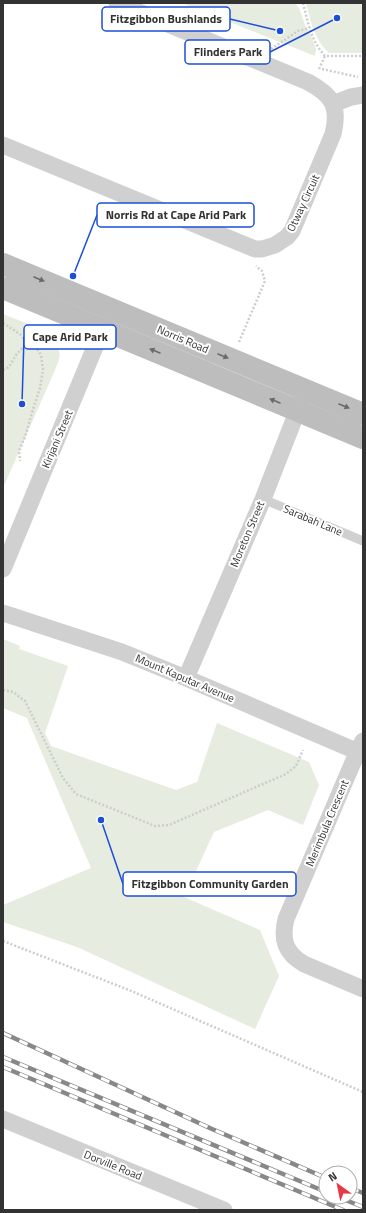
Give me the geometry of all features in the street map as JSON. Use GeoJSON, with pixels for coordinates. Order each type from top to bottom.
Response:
{"type":"FeatureCollection","features":[{"type":"Feature","properties":{"kind":"main road","name":"Norris Road"},"geometry":{"type":"LineString","coordinates":[[3,264],[363,414]]}},
{"type":"Feature","properties":{"kind":"main road","name":"Norris Road"},"geometry":{"type":"LineString","coordinates":[[3,288],[363,438]]}},
{"type":"Feature","properties":{"kind":"street"},"geometry":{"type":"LineString","coordinates":[[117,3],[308,82],[322,90],[333,104],[351,97],[363,95]]}},
{"type":"Feature","properties":{"kind":"street","name":"Otway Circuit"},"geometry":{"type":"LineString","coordinates":[[3,145],[246,246],[255,249],[262,249],[269,248],[281,242],[292,231],[333,134],[336,119],[333,104]]}},
{"type":"Feature","properties":{"kind":"street","name":"Kirijani Street"},"geometry":{"type":"LineString","coordinates":[[3,569],[111,309]]}},
{"type":"Feature","properties":{"kind":"street","name":"Moreton Street"},"geometry":{"type":"LineString","coordinates":[[186,678],[263,498],[306,390]]}},
{"type":"Feature","properties":{"kind":"street","name":"Mount Kaputar Avenue"},"geometry":{"type":"LineString","coordinates":[[3,614],[122,652],[361,749]]}},
{"type":"Feature","properties":{"kind":"street","name":"Merimbula Crescent"},"geometry":{"type":"LineString","coordinates":[[361,749],[286,919],[284,938],[290,953],[296,960],[363,989]]}},
{"type":"Feature","properties":{"kind":"street","name":"Dorville Road"},"geometry":{"type":"LineString","coordinates":[[3,1119],[224,1210]]}},
{"type":"Feature","properties":{"kind":"lane","name":"Sarabah Lane"},"geometry":{"type":"LineString","coordinates":[[263,498],[363,541]]}},
{"type":"Feature","properties":{"kind":"path"},"geometry":{"type":"LineString","coordinates":[[303,3],[312,38],[325,56],[363,56]]}},
{"type":"Feature","properties":{"kind":"path"},"geometry":{"type":"LineString","coordinates":[[271,49],[298,31],[310,28]]}},
{"type":"Feature","properties":{"kind":"path"},"geometry":{"type":"LineString","coordinates":[[319,69],[325,56]]}},
{"type":"Feature","properties":{"kind":"path"},"geometry":{"type":"LineString","coordinates":[[239,342],[265,281],[262,271],[253,263]]}},
{"type":"Feature","properties":{"kind":"path"},"geometry":{"type":"LineString","coordinates":[[3,323],[21,335],[27,343],[35,347],[41,355],[43,369],[40,388],[20,451],[20,461]]}},
{"type":"Feature","properties":{"kind":"path"},"geometry":{"type":"LineString","coordinates":[[35,347],[66,338]]}},
{"type":"Feature","properties":{"kind":"path"},"geometry":{"type":"LineString","coordinates":[[3,370],[9,367],[16,355],[27,343]]}},
{"type":"Feature","properties":{"kind":"path"},"geometry":{"type":"LineString","coordinates":[[3,690],[14,692],[25,700],[63,778],[76,794],[155,826],[169,825],[286,774],[296,766],[303,750]]}},
{"type":"Feature","properties":{"kind":"path"},"geometry":{"type":"LineString","coordinates":[[3,941],[130,990],[363,1092]]}},
{"type":"Feature","properties":{"kind":"shaded area"},"geometry":{"type":"Polygon","coordinates":[[[182,3],[295,3],[300,10],[305,25],[312,38],[316,49],[315,56],[182,3]]]}},
{"type":"Feature","properties":{"kind":"shaded area"},"geometry":{"type":"Polygon","coordinates":[[[306,3],[363,3],[363,53],[329,53],[316,36],[306,3]]]}},
{"type":"Feature","properties":{"kind":"shaded area"},"geometry":{"type":"Polygon","coordinates":[[[3,314],[28,324],[51,337],[56,344],[60,356],[3,488],[3,314]]]}},
{"type":"Feature","properties":{"kind":"shaded area"},"geometry":{"type":"Polygon","coordinates":[[[3,639],[20,646],[19,649],[68,666],[45,733],[51,746],[176,790],[197,782],[217,723],[309,762],[319,785],[303,825],[268,810],[214,832],[184,897],[260,930],[279,976],[255,1029],[77,947],[3,922],[3,905],[91,868],[27,718],[3,708],[3,639]]]}},
{"type":"Feature","properties":{"kind":"railway"},"geometry":{"type":"LineString","coordinates":[[3,1033],[212,1129],[318,1175]]}},
{"type":"Feature","properties":{"kind":"railway"},"geometry":{"type":"LineString","coordinates":[[3,1057],[318,1189]]}},
{"type":"Feature","properties":{"kind":"railway"},"geometry":{"type":"LineString","coordinates":[[3,1067],[343,1210]]}},
{"type":"Feature","properties":{"kind":"railway"},"geometry":{"type":"LineString","coordinates":[[358,1191],[363,1193]]}},
{"type":"Feature","properties":{"kind":"railway"},"geometry":{"type":"LineString","coordinates":[[358,1205],[363,1207]]}},
{"type":"Feature","properties":{"kind":"place","name":"Flinders Park"},"geometry":{"type":"Point","coordinates":[337,18]}},
{"type":"Feature","properties":{"kind":"place","name":"Fitzgibbon Bushlands"},"geometry":{"type":"Point","coordinates":[280,31]}},
{"type":"Feature","properties":{"kind":"place","name":"Norris Rd at Cape Arid Park"},"geometry":{"type":"Point","coordinates":[73,276]}},
{"type":"Feature","properties":{"kind":"place","name":"Cape Arid Park"},"geometry":{"type":"Point","coordinates":[22,404]}},
{"type":"Feature","properties":{"kind":"place","name":"Fitzgibbon Community Garden"},"geometry":{"type":"Point","coordinates":[101,820]}}]}
